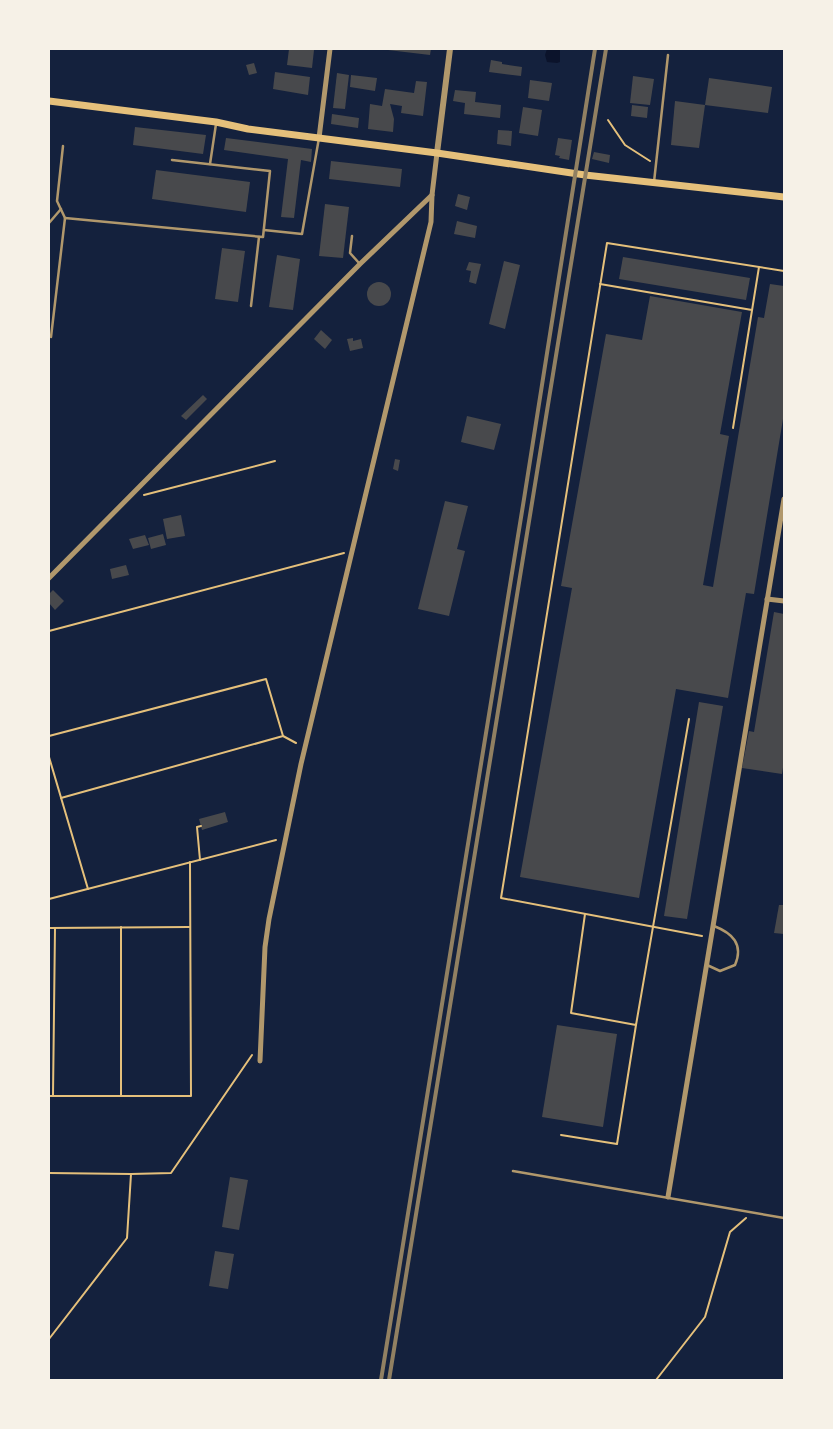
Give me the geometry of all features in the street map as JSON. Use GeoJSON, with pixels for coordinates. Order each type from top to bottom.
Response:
{"type":"FeatureCollection","features":[{"type":"Feature","properties":{"kind":"main road"},"geometry":{"type":"LineString","coordinates":[[49,101],[216,122],[248,129],[437,153],[586,175],[784,197]]}},
{"type":"Feature","properties":{"kind":"street"},"geometry":{"type":"LineString","coordinates":[[319,138],[330,49]]}},
{"type":"Feature","properties":{"kind":"street"},"geometry":{"type":"LineString","coordinates":[[260,1061],[265,947],[269,919],[304,748],[431,222],[432,195],[450,49]]}},
{"type":"Feature","properties":{"kind":"street"},"geometry":{"type":"LineString","coordinates":[[49,578],[360,264],[432,195]]}},
{"type":"Feature","properties":{"kind":"street"},"geometry":{"type":"LineString","coordinates":[[668,1197],[784,499]]}},
{"type":"Feature","properties":{"kind":"street"},"geometry":{"type":"LineString","coordinates":[[767,599],[784,602]]}},
{"type":"Feature","properties":{"kind":"lane"},"geometry":{"type":"LineString","coordinates":[[654,182],[668,55]]}},
{"type":"Feature","properties":{"kind":"lane"},"geometry":{"type":"LineString","coordinates":[[210,164],[216,122]]}},
{"type":"Feature","properties":{"kind":"lane"},"geometry":{"type":"LineString","coordinates":[[264,230],[302,234],[319,138]]}},
{"type":"Feature","properties":{"kind":"lane"},"geometry":{"type":"LineString","coordinates":[[51,337],[65,218],[56,201],[63,146]]}},
{"type":"Feature","properties":{"kind":"lane"},"geometry":{"type":"LineString","coordinates":[[65,218],[263,237],[270,171],[172,160]]}},
{"type":"Feature","properties":{"kind":"lane"},"geometry":{"type":"LineString","coordinates":[[49,223],[61,209]]}},
{"type":"Feature","properties":{"kind":"lane"},"geometry":{"type":"LineString","coordinates":[[352,236],[350,254],[360,264]]}},
{"type":"Feature","properties":{"kind":"lane"},"geometry":{"type":"LineString","coordinates":[[250,306],[259,237]]}},
{"type":"Feature","properties":{"kind":"lane"},"geometry":{"type":"LineString","coordinates":[[707,965],[720,971],[735,965],[739,956],[736,943],[725,931],[714,926]]}},
{"type":"Feature","properties":{"kind":"lane"},"geometry":{"type":"LineString","coordinates":[[512,1171],[784,1218]]}},
{"type":"Feature","properties":{"kind":"path"},"geometry":{"type":"LineString","coordinates":[[608,120],[625,145],[656,166]]}},
{"type":"Feature","properties":{"kind":"path"},"geometry":{"type":"LineString","coordinates":[[712,938],[501,898],[606,243],[784,272]]}},
{"type":"Feature","properties":{"kind":"path"},"geometry":{"type":"LineString","coordinates":[[733,428],[759,267]]}},
{"type":"Feature","properties":{"kind":"path"},"geometry":{"type":"LineString","coordinates":[[600,284],[752,310]]}},
{"type":"Feature","properties":{"kind":"path"},"geometry":{"type":"LineString","coordinates":[[127,499],[275,461]]}},
{"type":"Feature","properties":{"kind":"path"},"geometry":{"type":"LineString","coordinates":[[49,631],[352,550]]}},
{"type":"Feature","properties":{"kind":"path"},"geometry":{"type":"LineString","coordinates":[[49,736],[266,679],[283,736],[304,748]]}},
{"type":"Feature","properties":{"kind":"path"},"geometry":{"type":"LineString","coordinates":[[561,1135],[617,1144],[690,719]]}},
{"type":"Feature","properties":{"kind":"path"},"geometry":{"type":"LineString","coordinates":[[61,798],[283,736]]}},
{"type":"Feature","properties":{"kind":"path"},"geometry":{"type":"LineString","coordinates":[[49,757],[88,889]]}},
{"type":"Feature","properties":{"kind":"path"},"geometry":{"type":"LineString","coordinates":[[200,860],[197,827],[201,826]]}},
{"type":"Feature","properties":{"kind":"path"},"geometry":{"type":"LineString","coordinates":[[49,899],[286,837]]}},
{"type":"Feature","properties":{"kind":"path"},"geometry":{"type":"LineString","coordinates":[[49,1096],[191,1096],[190,862]]}},
{"type":"Feature","properties":{"kind":"path"},"geometry":{"type":"LineString","coordinates":[[585,914],[570,1013],[636,1025]]}},
{"type":"Feature","properties":{"kind":"path"},"geometry":{"type":"LineString","coordinates":[[121,927],[121,1096]]}},
{"type":"Feature","properties":{"kind":"path"},"geometry":{"type":"LineString","coordinates":[[49,928],[190,927]]}},
{"type":"Feature","properties":{"kind":"path"},"geometry":{"type":"LineString","coordinates":[[53,1096],[55,928]]}},
{"type":"Feature","properties":{"kind":"path"},"geometry":{"type":"LineString","coordinates":[[49,1173],[171,1173],[261,1040]]}},
{"type":"Feature","properties":{"kind":"path"},"geometry":{"type":"LineString","coordinates":[[49,1339],[127,1238],[131,1174]]}},
{"type":"Feature","properties":{"kind":"path"},"geometry":{"type":"LineString","coordinates":[[656,1380],[705,1318],[730,1232],[751,1213]]}},
{"type":"Feature","properties":{"kind":"water"},"geometry":{"type":"Polygon","coordinates":[[[547,49],[560,49],[560,62],[547,62],[545,55],[547,49]]]}},
{"type":"Feature","properties":{"kind":"building"},"geometry":{"type":"Polygon","coordinates":[[[289,49],[314,50],[312,68],[287,65],[289,49]]]}},
{"type":"Feature","properties":{"kind":"building"},"geometry":{"type":"Polygon","coordinates":[[[388,49],[431,49],[430,55],[388,49]]]}},
{"type":"Feature","properties":{"kind":"building"},"geometry":{"type":"Polygon","coordinates":[[[491,60],[522,67],[521,76],[489,72],[491,60]]]}},
{"type":"Feature","properties":{"kind":"building"},"geometry":{"type":"Polygon","coordinates":[[[254,63],[257,73],[249,75],[246,65],[254,63]]]}},
{"type":"Feature","properties":{"kind":"building"},"geometry":{"type":"Polygon","coordinates":[[[275,72],[310,77],[308,95],[273,89],[275,72]]]}},
{"type":"Feature","properties":{"kind":"building"},"geometry":{"type":"Polygon","coordinates":[[[337,73],[349,75],[345,109],[333,108],[337,73]]]}},
{"type":"Feature","properties":{"kind":"building"},"geometry":{"type":"Polygon","coordinates":[[[351,75],[377,78],[375,91],[350,87],[351,75]]]}},
{"type":"Feature","properties":{"kind":"building"},"geometry":{"type":"Polygon","coordinates":[[[633,76],[654,79],[650,105],[630,103],[633,76]]]}},
{"type":"Feature","properties":{"kind":"building"},"geometry":{"type":"Polygon","coordinates":[[[709,78],[772,87],[768,113],[705,105],[709,78]]]}},
{"type":"Feature","properties":{"kind":"building"},"geometry":{"type":"Polygon","coordinates":[[[530,80],[552,83],[549,101],[528,98],[530,80]]]}},
{"type":"Feature","properties":{"kind":"building"},"geometry":{"type":"Polygon","coordinates":[[[416,81],[427,82],[423,116],[401,113],[402,106],[390,104],[394,119],[393,132],[368,129],[370,104],[382,106],[385,89],[414,93],[416,81]]]}},
{"type":"Feature","properties":{"kind":"building"},"geometry":{"type":"Polygon","coordinates":[[[455,90],[476,92],[475,102],[501,105],[500,118],[464,114],[465,103],[453,101],[455,90]]]}},
{"type":"Feature","properties":{"kind":"building"},"geometry":{"type":"Polygon","coordinates":[[[675,101],[705,105],[699,148],[671,145],[675,101]]]}},
{"type":"Feature","properties":{"kind":"building"},"geometry":{"type":"Polygon","coordinates":[[[632,105],[648,107],[647,118],[631,116],[632,105]]]}},
{"type":"Feature","properties":{"kind":"building"},"geometry":{"type":"Polygon","coordinates":[[[523,107],[542,110],[538,136],[519,133],[523,107]]]}},
{"type":"Feature","properties":{"kind":"building"},"geometry":{"type":"Polygon","coordinates":[[[332,114],[359,118],[358,128],[331,124],[332,114]]]}},
{"type":"Feature","properties":{"kind":"building"},"geometry":{"type":"Polygon","coordinates":[[[135,127],[206,135],[203,154],[133,145],[135,127]]]}},
{"type":"Feature","properties":{"kind":"building"},"geometry":{"type":"Polygon","coordinates":[[[498,130],[512,131],[511,146],[497,144],[498,130]]]}},
{"type":"Feature","properties":{"kind":"building"},"geometry":{"type":"Polygon","coordinates":[[[226,138],[312,149],[311,162],[301,160],[294,218],[281,217],[288,159],[224,150],[226,138]]]}},
{"type":"Feature","properties":{"kind":"building"},"geometry":{"type":"Polygon","coordinates":[[[558,138],[572,140],[569,160],[555,155],[558,138]]]}},
{"type":"Feature","properties":{"kind":"building"},"geometry":{"type":"Polygon","coordinates":[[[594,152],[610,155],[609,163],[592,159],[594,152]]]}},
{"type":"Feature","properties":{"kind":"building"},"geometry":{"type":"Polygon","coordinates":[[[331,161],[402,169],[400,187],[329,179],[331,161]]]}},
{"type":"Feature","properties":{"kind":"building"},"geometry":{"type":"Polygon","coordinates":[[[156,170],[250,182],[246,212],[152,199],[156,170]]]}},
{"type":"Feature","properties":{"kind":"building"},"geometry":{"type":"Polygon","coordinates":[[[458,194],[470,197],[467,210],[455,206],[458,194]]]}},
{"type":"Feature","properties":{"kind":"building"},"geometry":{"type":"Polygon","coordinates":[[[325,204],[349,207],[343,258],[319,256],[325,204]]]}},
{"type":"Feature","properties":{"kind":"building"},"geometry":{"type":"Polygon","coordinates":[[[457,221],[477,226],[475,238],[454,234],[457,221]]]}},
{"type":"Feature","properties":{"kind":"building"},"geometry":{"type":"Polygon","coordinates":[[[222,248],[245,251],[238,302],[215,299],[222,248]]]}},
{"type":"Feature","properties":{"kind":"building"},"geometry":{"type":"Polygon","coordinates":[[[277,255],[300,259],[293,310],[269,307],[277,255]]]}},
{"type":"Feature","properties":{"kind":"building"},"geometry":{"type":"Polygon","coordinates":[[[623,257],[750,278],[746,300],[619,279],[623,257]]]}},
{"type":"Feature","properties":{"kind":"building"},"geometry":{"type":"Polygon","coordinates":[[[504,261],[520,265],[505,329],[489,324],[504,261]]]}},
{"type":"Feature","properties":{"kind":"building"},"geometry":{"type":"Polygon","coordinates":[[[469,262],[481,264],[476,284],[469,282],[471,271],[466,270],[469,262]]]}},
{"type":"Feature","properties":{"kind":"building"},"geometry":{"type":"Polygon","coordinates":[[[379,282],[384,283],[390,289],[390,299],[384,305],[379,306],[374,305],[368,299],[367,294],[368,289],[374,283],[379,282]]]}},
{"type":"Feature","properties":{"kind":"building"},"geometry":{"type":"Polygon","coordinates":[[[770,284],[784,286],[784,413],[754,594],[746,593],[728,698],[676,689],[639,898],[520,877],[572,588],[561,586],[606,334],[642,340],[650,296],[742,312],[720,434],[729,436],[703,585],[713,587],[758,317],[764,318],[770,284]]]}},
{"type":"Feature","properties":{"kind":"building"},"geometry":{"type":"Polygon","coordinates":[[[321,330],[332,340],[325,349],[314,339],[321,330]]]}},
{"type":"Feature","properties":{"kind":"building"},"geometry":{"type":"Polygon","coordinates":[[[353,338],[353,341],[361,339],[363,348],[350,351],[347,339],[353,338]]]}},
{"type":"Feature","properties":{"kind":"building"},"geometry":{"type":"Polygon","coordinates":[[[203,395],[207,399],[186,420],[181,416],[203,395]]]}},
{"type":"Feature","properties":{"kind":"building"},"geometry":{"type":"Polygon","coordinates":[[[467,416],[501,424],[494,450],[461,442],[467,416]]]}},
{"type":"Feature","properties":{"kind":"building"},"geometry":{"type":"Polygon","coordinates":[[[395,459],[400,460],[398,471],[393,469],[395,459]]]}},
{"type":"Feature","properties":{"kind":"building"},"geometry":{"type":"Polygon","coordinates":[[[445,501],[468,506],[457,549],[465,551],[449,616],[418,609],[445,501]]]}},
{"type":"Feature","properties":{"kind":"building"},"geometry":{"type":"Polygon","coordinates":[[[181,515],[185,536],[167,539],[163,519],[181,515]]]}},
{"type":"Feature","properties":{"kind":"building"},"geometry":{"type":"Polygon","coordinates":[[[163,534],[166,545],[151,549],[148,538],[163,534]]]}},
{"type":"Feature","properties":{"kind":"building"},"geometry":{"type":"Polygon","coordinates":[[[145,535],[149,545],[133,549],[129,539],[145,535]]]}},
{"type":"Feature","properties":{"kind":"building"},"geometry":{"type":"Polygon","coordinates":[[[126,565],[129,575],[112,579],[110,569],[126,565]]]}},
{"type":"Feature","properties":{"kind":"building"},"geometry":{"type":"Polygon","coordinates":[[[53,590],[64,601],[55,610],[49,603],[49,594],[53,590]]]}},
{"type":"Feature","properties":{"kind":"building"},"geometry":{"type":"Polygon","coordinates":[[[774,612],[784,614],[784,761],[782,774],[742,768],[749,731],[754,732],[774,612]]]}},
{"type":"Feature","properties":{"kind":"building"},"geometry":{"type":"Polygon","coordinates":[[[699,702],[723,706],[687,919],[664,916],[699,702]]]}},
{"type":"Feature","properties":{"kind":"building"},"geometry":{"type":"Polygon","coordinates":[[[225,812],[228,822],[202,830],[199,819],[225,812]]]}},
{"type":"Feature","properties":{"kind":"building"},"geometry":{"type":"Polygon","coordinates":[[[779,905],[784,905],[784,934],[774,933],[779,905]]]}},
{"type":"Feature","properties":{"kind":"building"},"geometry":{"type":"Polygon","coordinates":[[[557,1025],[617,1034],[603,1127],[542,1117],[557,1025]]]}},
{"type":"Feature","properties":{"kind":"building"},"geometry":{"type":"Polygon","coordinates":[[[230,1177],[248,1180],[239,1230],[222,1227],[230,1177]]]}},
{"type":"Feature","properties":{"kind":"building"},"geometry":{"type":"Polygon","coordinates":[[[215,1251],[234,1254],[228,1289],[209,1286],[215,1251]]]}},
{"type":"Feature","properties":{"kind":"railway"},"geometry":{"type":"LineString","coordinates":[[381,1380],[595,49]]}},
{"type":"Feature","properties":{"kind":"railway"},"geometry":{"type":"LineString","coordinates":[[389,1380],[606,49]]}}]}
